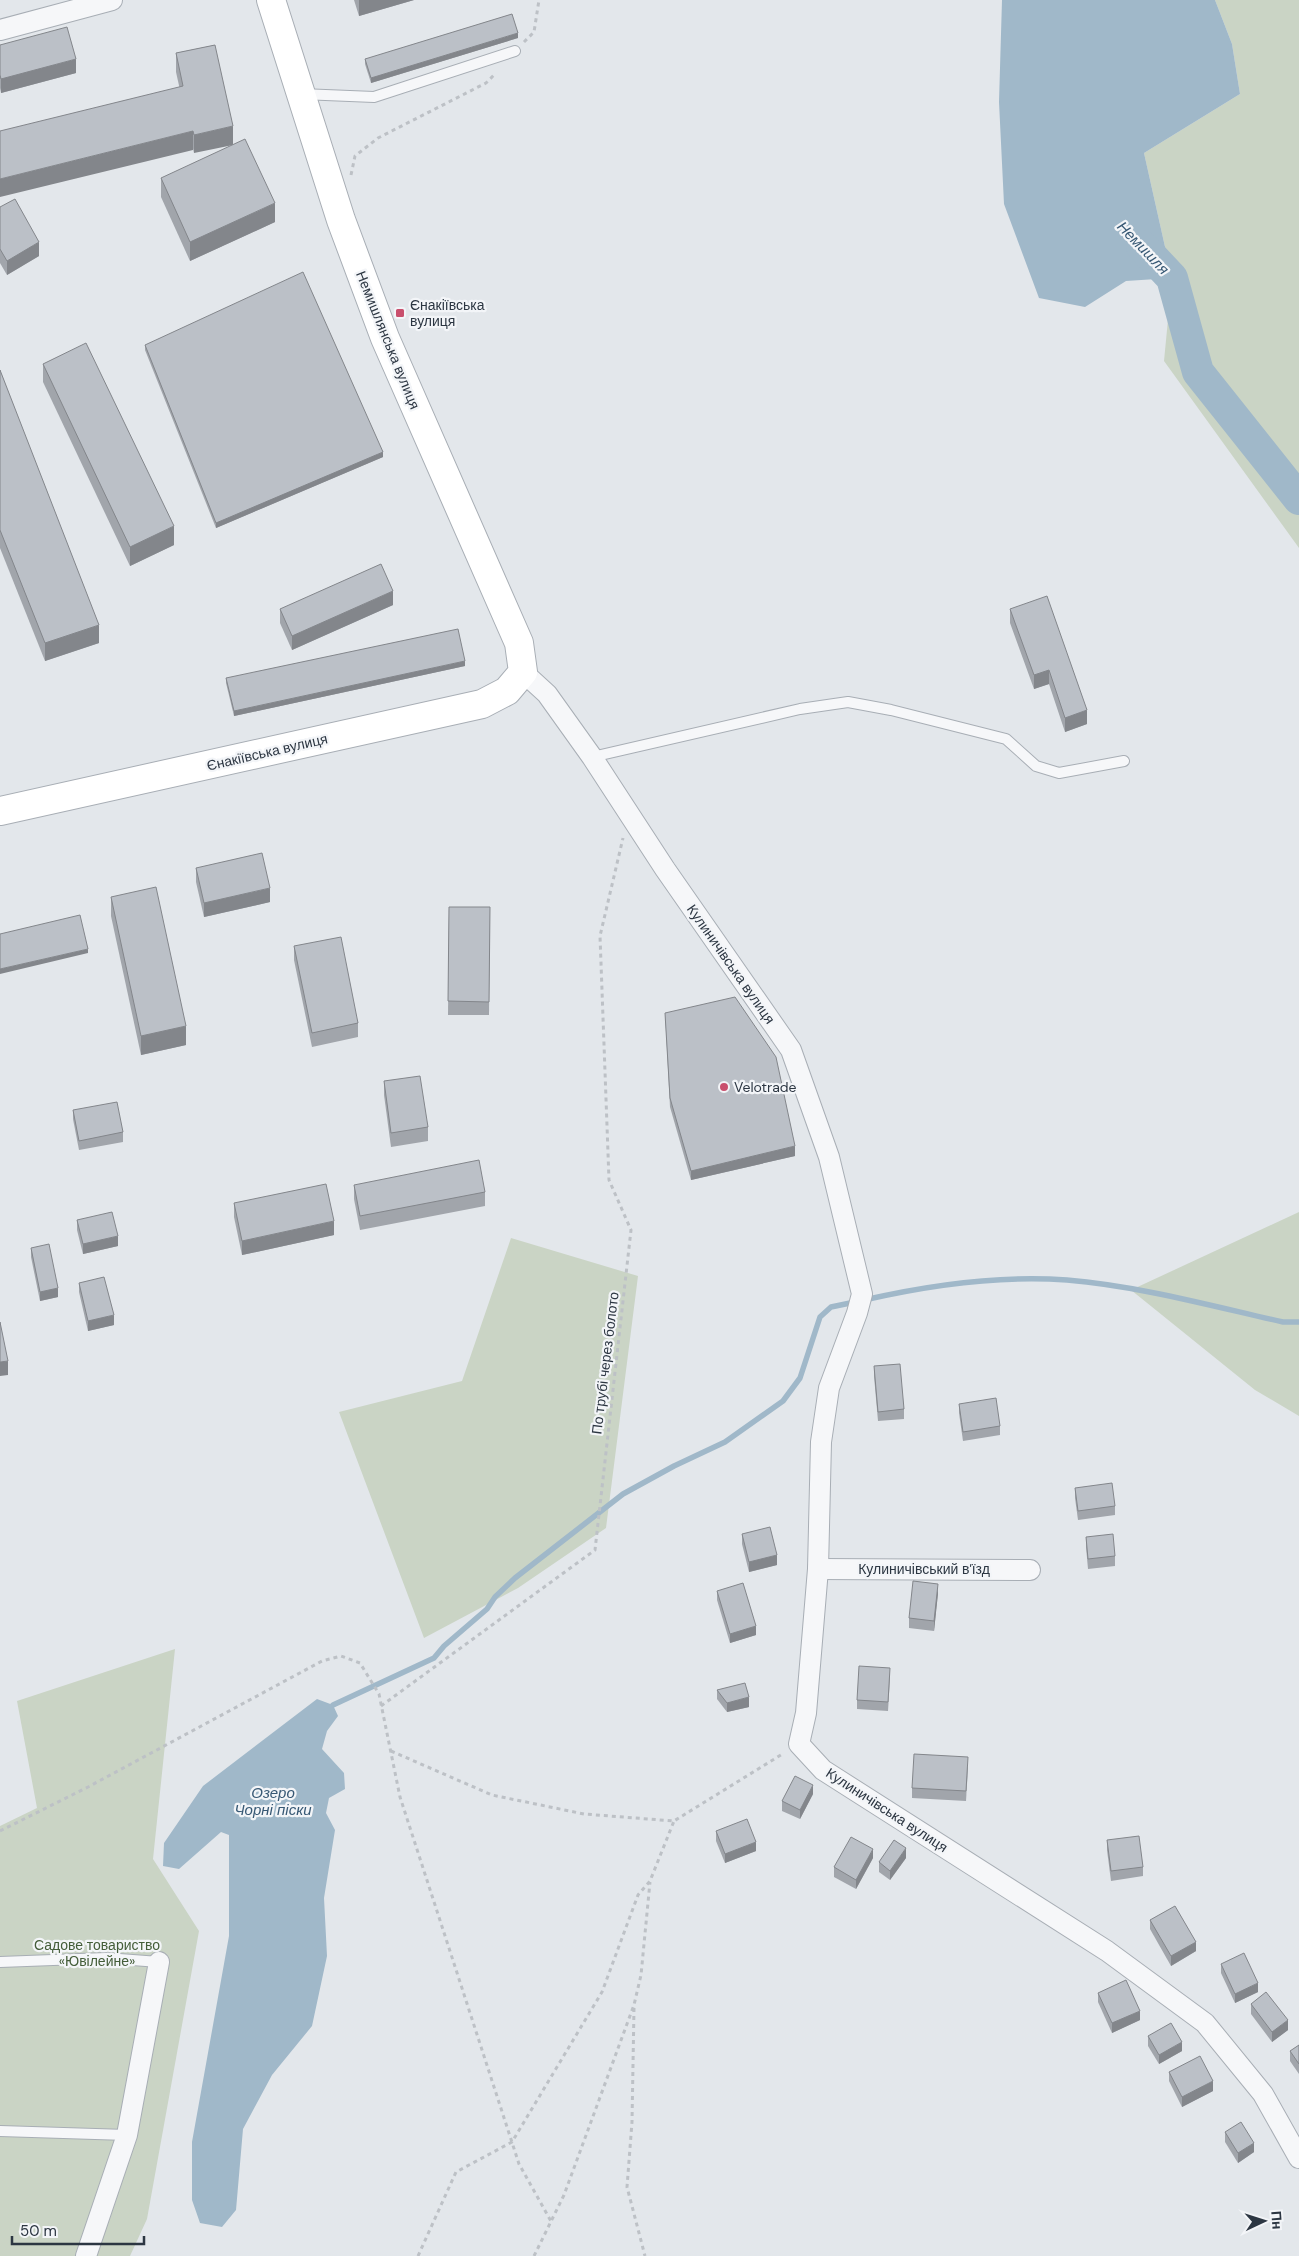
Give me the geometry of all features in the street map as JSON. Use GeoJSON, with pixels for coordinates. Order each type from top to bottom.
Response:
{"type":"FeatureCollection","features":[{"type":"Feature","properties":{"kind":"street"},"geometry":{"type":"LineString","coordinates":[[0,30],[112,0]]}},
{"type":"Feature","properties":{"kind":"street","name":"Немишлянська вулиця"},"geometry":{"type":"LineString","coordinates":[[271,0],[341,220],[385,338],[519,643],[523,672]]}},
{"type":"Feature","properties":{"kind":"street","name":"Кулиничівська вулиця"},"geometry":{"type":"LineString","coordinates":[[523,672],[547,694],[592,757],[791,1050],[829,1157],[859,1304],[828,1397],[821,1442],[818,1569],[806,1713],[799,1744],[823,1770],[1107,1951],[1206,2023],[1263,2094],[1299,2158]]}},
{"type":"Feature","properties":{"kind":"street","name":"Єнакіївська вулиця"},"geometry":{"type":"LineString","coordinates":[[0,811],[482,704],[507,691],[523,672]]}},
{"type":"Feature","properties":{"kind":"street","name":"Кулиничівський в'їзд"},"geometry":{"type":"LineString","coordinates":[[818,1569],[1030,1570]]}},
{"type":"Feature","properties":{"kind":"street"},"geometry":{"type":"LineString","coordinates":[[86,2256],[127,2135],[159,1962]]}},
{"type":"Feature","properties":{"kind":"lane"},"geometry":{"type":"LineString","coordinates":[[300,94],[374,97],[516,51]]}},
{"type":"Feature","properties":{"kind":"lane"},"geometry":{"type":"LineString","coordinates":[[592,757],[800,709],[848,702],[892,710],[1006,740],[1036,766],[1059,773],[1124,761]]}},
{"type":"Feature","properties":{"kind":"lane"},"geometry":{"type":"LineString","coordinates":[[0,1962],[106,1958],[159,1962]]}},
{"type":"Feature","properties":{"kind":"lane"},"geometry":{"type":"LineString","coordinates":[[0,2131],[127,2135]]}},
{"type":"Feature","properties":{"kind":"path"},"geometry":{"type":"LineString","coordinates":[[349,184],[355,156],[378,138],[486,83],[534,32],[539,0]]}},
{"type":"Feature","properties":{"kind":"path","name":"По трубі через болото"},"geometry":{"type":"LineString","coordinates":[[381,1706],[595,1550],[631,1230],[609,1180],[600,936],[629,814]]}},
{"type":"Feature","properties":{"kind":"path"},"geometry":{"type":"LineString","coordinates":[[0,1831],[97,1783],[322,1661],[341,1656],[360,1663],[379,1694],[400,1797],[519,2164],[552,2223]]}},
{"type":"Feature","properties":{"kind":"path"},"geometry":{"type":"LineString","coordinates":[[390,1751],[492,1795],[584,1814],[674,1821],[799,1744]]}},
{"type":"Feature","properties":{"kind":"path"},"geometry":{"type":"LineString","coordinates":[[534,2256],[552,2223],[634,2005],[641,1975],[650,1882],[674,1821]]}},
{"type":"Feature","properties":{"kind":"path"},"geometry":{"type":"LineString","coordinates":[[418,2256],[456,2172],[512,2142],[602,1992],[638,1895],[650,1882]]}},
{"type":"Feature","properties":{"kind":"path"},"geometry":{"type":"LineString","coordinates":[[634,2005],[632,2122],[627,2187],[645,2256]]}},
{"type":"Feature","properties":{"kind":"green space"},"geometry":{"type":"Polygon","coordinates":[[[1215,0],[1299,0],[1299,548],[1164,361],[1172,278],[1144,153],[1240,94],[1232,44],[1215,0]]]}},
{"type":"Feature","properties":{"kind":"green space"},"geometry":{"type":"Polygon","coordinates":[[[1299,1212],[1299,1321],[1295,1322],[1299,1322],[1299,1416],[1255,1390],[1131,1290],[1299,1212]]]}},
{"type":"Feature","properties":{"kind":"green space"},"geometry":{"type":"Polygon","coordinates":[[[511,1238],[638,1276],[606,1528],[518,1588],[424,1638],[339,1412],[462,1381],[511,1238]]]}},
{"type":"Feature","properties":{"kind":"green space","name":"Садове товариство «Ювілейне»"},"geometry":{"type":"Polygon","coordinates":[[[175,1649],[153,1859],[199,1931],[147,2219],[130,2256],[0,2256],[0,1826],[37,1808],[17,1701],[175,1649]]]}},
{"type":"Feature","properties":{"kind":"water"},"geometry":{"type":"Polygon","coordinates":[[[1002,0],[1215,0],[1232,44],[1240,94],[1144,153],[1172,278],[1126,281],[1085,307],[1039,298],[1004,204],[999,102],[1002,0]]]}},
{"type":"Feature","properties":{"kind":"water","name":"Озеро Чорні піски"},"geometry":{"type":"Polygon","coordinates":[[[317,1699],[333,1705],[338,1716],[327,1731],[322,1749],[344,1773],[345,1789],[329,1798],[326,1813],[335,1830],[324,1898],[327,1956],[312,2026],[272,2075],[243,2129],[236,2210],[222,2227],[200,2223],[192,2200],[192,2142],[229,1936],[229,1835],[221,1832],[179,1869],[163,1866],[164,1843],[203,1786],[317,1699]]]}},
{"type":"Feature","properties":{"kind":"building"},"geometry":{"type":"Polygon","coordinates":[[[512,14],[518,33],[371,78],[365,59],[512,14]]]}},
{"type":"Feature","properties":{"kind":"building"},"geometry":{"type":"Polygon","coordinates":[[[67,27],[76,59],[1,79],[0,45],[67,27]]]}},
{"type":"Feature","properties":{"kind":"building"},"geometry":{"type":"Polygon","coordinates":[[[215,45],[233,126],[194,135],[193,131],[0,179],[0,131],[183,86],[176,53],[215,45]]]}},
{"type":"Feature","properties":{"kind":"building"},"geometry":{"type":"Polygon","coordinates":[[[245,139],[275,203],[190,242],[161,178],[245,139]]]}},
{"type":"Feature","properties":{"kind":"building"},"geometry":{"type":"Polygon","coordinates":[[[15,199],[39,242],[7,261],[0,249],[0,207],[15,199]]]}},
{"type":"Feature","properties":{"kind":"building"},"geometry":{"type":"Polygon","coordinates":[[[303,272],[383,452],[216,523],[145,345],[303,272]]]}},
{"type":"Feature","properties":{"kind":"building"},"geometry":{"type":"Polygon","coordinates":[[[86,343],[174,526],[130,547],[43,364],[86,343]]]}},
{"type":"Feature","properties":{"kind":"building"},"geometry":{"type":"Polygon","coordinates":[[[0,370],[99,625],[45,643],[0,530],[0,370]]]}},
{"type":"Feature","properties":{"kind":"building"},"geometry":{"type":"Polygon","coordinates":[[[381,564],[393,591],[292,636],[280,609],[381,564]]]}},
{"type":"Feature","properties":{"kind":"building"},"geometry":{"type":"Polygon","coordinates":[[[1047,596],[1087,710],[1065,718],[1049,670],[1034,675],[1010,609],[1047,596]]]}},
{"type":"Feature","properties":{"kind":"building"},"geometry":{"type":"Polygon","coordinates":[[[458,629],[465,661],[234,711],[226,678],[458,629]]]}},
{"type":"Feature","properties":{"kind":"building"},"geometry":{"type":"Polygon","coordinates":[[[262,853],[270,888],[204,903],[196,868],[262,853]]]}},
{"type":"Feature","properties":{"kind":"building"},"geometry":{"type":"Polygon","coordinates":[[[156,887],[186,1026],[141,1036],[111,897],[156,887]]]}},
{"type":"Feature","properties":{"kind":"building"},"geometry":{"type":"Polygon","coordinates":[[[449,907],[490,907],[489,1002],[448,1001],[449,907]]]}},
{"type":"Feature","properties":{"kind":"building"},"geometry":{"type":"Polygon","coordinates":[[[80,915],[88,949],[0,969],[0,934],[80,915]]]}},
{"type":"Feature","properties":{"kind":"building"},"geometry":{"type":"Polygon","coordinates":[[[341,937],[358,1023],[312,1033],[294,946],[341,937]]]}},
{"type":"Feature","properties":{"kind":"building","name":"Velotrade"},"geometry":{"type":"Polygon","coordinates":[[[735,997],[776,1057],[795,1146],[691,1171],[670,1098],[665,1013],[735,997]]]}},
{"type":"Feature","properties":{"kind":"building"},"geometry":{"type":"Polygon","coordinates":[[[420,1076],[428,1127],[391,1133],[384,1081],[420,1076]]]}},
{"type":"Feature","properties":{"kind":"building"},"geometry":{"type":"Polygon","coordinates":[[[117,1102],[123,1132],[79,1141],[73,1110],[117,1102]]]}},
{"type":"Feature","properties":{"kind":"building"},"geometry":{"type":"Polygon","coordinates":[[[479,1160],[485,1192],[360,1216],[354,1185],[479,1160]]]}},
{"type":"Feature","properties":{"kind":"building"},"geometry":{"type":"Polygon","coordinates":[[[326,1184],[334,1221],[242,1241],[234,1203],[326,1184]]]}},
{"type":"Feature","properties":{"kind":"building"},"geometry":{"type":"Polygon","coordinates":[[[112,1212],[118,1236],[83,1244],[77,1220],[112,1212]]]}},
{"type":"Feature","properties":{"kind":"building"},"geometry":{"type":"Polygon","coordinates":[[[49,1244],[58,1288],[40,1292],[31,1248],[49,1244]]]}},
{"type":"Feature","properties":{"kind":"building"},"geometry":{"type":"Polygon","coordinates":[[[104,1277],[114,1315],[88,1321],[79,1283],[104,1277]]]}},
{"type":"Feature","properties":{"kind":"building"},"geometry":{"type":"Polygon","coordinates":[[[0,1322],[8,1361],[0,1362],[0,1322]]]}},
{"type":"Feature","properties":{"kind":"building"},"geometry":{"type":"Polygon","coordinates":[[[900,1364],[904,1409],[878,1412],[874,1366],[900,1364]]]}},
{"type":"Feature","properties":{"kind":"building"},"geometry":{"type":"Polygon","coordinates":[[[996,1398],[1000,1426],[963,1432],[959,1404],[996,1398]]]}},
{"type":"Feature","properties":{"kind":"building"},"geometry":{"type":"Polygon","coordinates":[[[1112,1483],[1115,1506],[1078,1511],[1075,1488],[1112,1483]]]}},
{"type":"Feature","properties":{"kind":"building"},"geometry":{"type":"Polygon","coordinates":[[[770,1527],[777,1555],[749,1562],[742,1534],[770,1527]]]}},
{"type":"Feature","properties":{"kind":"building"},"geometry":{"type":"Polygon","coordinates":[[[1113,1534],[1115,1556],[1088,1559],[1086,1537],[1113,1534]]]}},
{"type":"Feature","properties":{"kind":"building"},"geometry":{"type":"Polygon","coordinates":[[[913,1581],[938,1584],[934,1621],[909,1618],[913,1581]]]}},
{"type":"Feature","properties":{"kind":"building"},"geometry":{"type":"Polygon","coordinates":[[[743,1583],[756,1626],[730,1634],[717,1591],[743,1583]]]}},
{"type":"Feature","properties":{"kind":"building"},"geometry":{"type":"Polygon","coordinates":[[[859,1666],[890,1668],[888,1702],[857,1700],[859,1666]]]}},
{"type":"Feature","properties":{"kind":"building"},"geometry":{"type":"Polygon","coordinates":[[[745,1683],[749,1697],[727,1703],[717,1690],[745,1683]]]}},
{"type":"Feature","properties":{"kind":"building"},"geometry":{"type":"Polygon","coordinates":[[[914,1754],[968,1757],[966,1791],[912,1788],[914,1754]]]}},
{"type":"Feature","properties":{"kind":"building"},"geometry":{"type":"Polygon","coordinates":[[[795,1776],[813,1785],[800,1810],[782,1801],[795,1776]]]}},
{"type":"Feature","properties":{"kind":"building"},"geometry":{"type":"Polygon","coordinates":[[[747,1819],[756,1842],[725,1854],[716,1831],[747,1819]]]}},
{"type":"Feature","properties":{"kind":"building"},"geometry":{"type":"Polygon","coordinates":[[[1139,1836],[1143,1867],[1111,1871],[1107,1840],[1139,1836]]]}},
{"type":"Feature","properties":{"kind":"building"},"geometry":{"type":"Polygon","coordinates":[[[851,1837],[873,1849],[856,1880],[834,1867],[851,1837]]]}},
{"type":"Feature","properties":{"kind":"building"},"geometry":{"type":"Polygon","coordinates":[[[894,1840],[906,1848],[890,1871],[879,1862],[894,1840]]]}},
{"type":"Feature","properties":{"kind":"building"},"geometry":{"type":"Polygon","coordinates":[[[1175,1906],[1196,1942],[1171,1956],[1150,1920],[1175,1906]]]}},
{"type":"Feature","properties":{"kind":"building"},"geometry":{"type":"Polygon","coordinates":[[[1244,1953],[1258,1983],[1235,1994],[1221,1964],[1244,1953]]]}},
{"type":"Feature","properties":{"kind":"building"},"geometry":{"type":"Polygon","coordinates":[[[1126,1980],[1140,2011],[1112,2023],[1098,1993],[1126,1980]]]}},
{"type":"Feature","properties":{"kind":"building"},"geometry":{"type":"Polygon","coordinates":[[[1266,1992],[1288,2020],[1272,2032],[1251,2004],[1266,1992]]]}},
{"type":"Feature","properties":{"kind":"building"},"geometry":{"type":"Polygon","coordinates":[[[1171,2023],[1182,2042],[1159,2055],[1148,2036],[1171,2023]]]}},
{"type":"Feature","properties":{"kind":"building"},"geometry":{"type":"Polygon","coordinates":[[[1299,2045],[1299,2064],[1290,2051],[1299,2045]]]}},
{"type":"Feature","properties":{"kind":"building"},"geometry":{"type":"Polygon","coordinates":[[[1200,2056],[1213,2081],[1182,2097],[1169,2072],[1200,2056]]]}},
{"type":"Feature","properties":{"kind":"building"},"geometry":{"type":"Polygon","coordinates":[[[1241,2122],[1254,2143],[1238,2153],[1225,2132],[1241,2122]]]}},
{"type":"Feature","properties":{"kind":"waterway","name":"Немишля"},"geometry":{"type":"LineString","coordinates":[[1142,246],[1172,278],[1198,372],[1299,499]]}},
{"type":"Feature","properties":{"kind":"waterway"},"geometry":{"type":"LineString","coordinates":[[864,1300],[964,1282],[1016,1279],[1067,1280],[1148,1292],[1283,1322],[1299,1322]]}},
{"type":"Feature","properties":{"kind":"waterway"},"geometry":{"type":"LineString","coordinates":[[333,1705],[434,1658],[444,1646],[487,1609],[495,1597],[515,1578],[623,1494],[674,1466],[725,1442],[783,1401],[800,1378],[820,1317],[831,1307],[855,1302]]}},
{"type":"Feature","properties":{"kind":"place","name":"Єнакіївська вулиця"},"geometry":{"type":"Point","coordinates":[400,313]}},
{"type":"Feature","properties":{"kind":"place","name":"Velotrade"},"geometry":{"type":"Point","coordinates":[724,1087]}}]}
